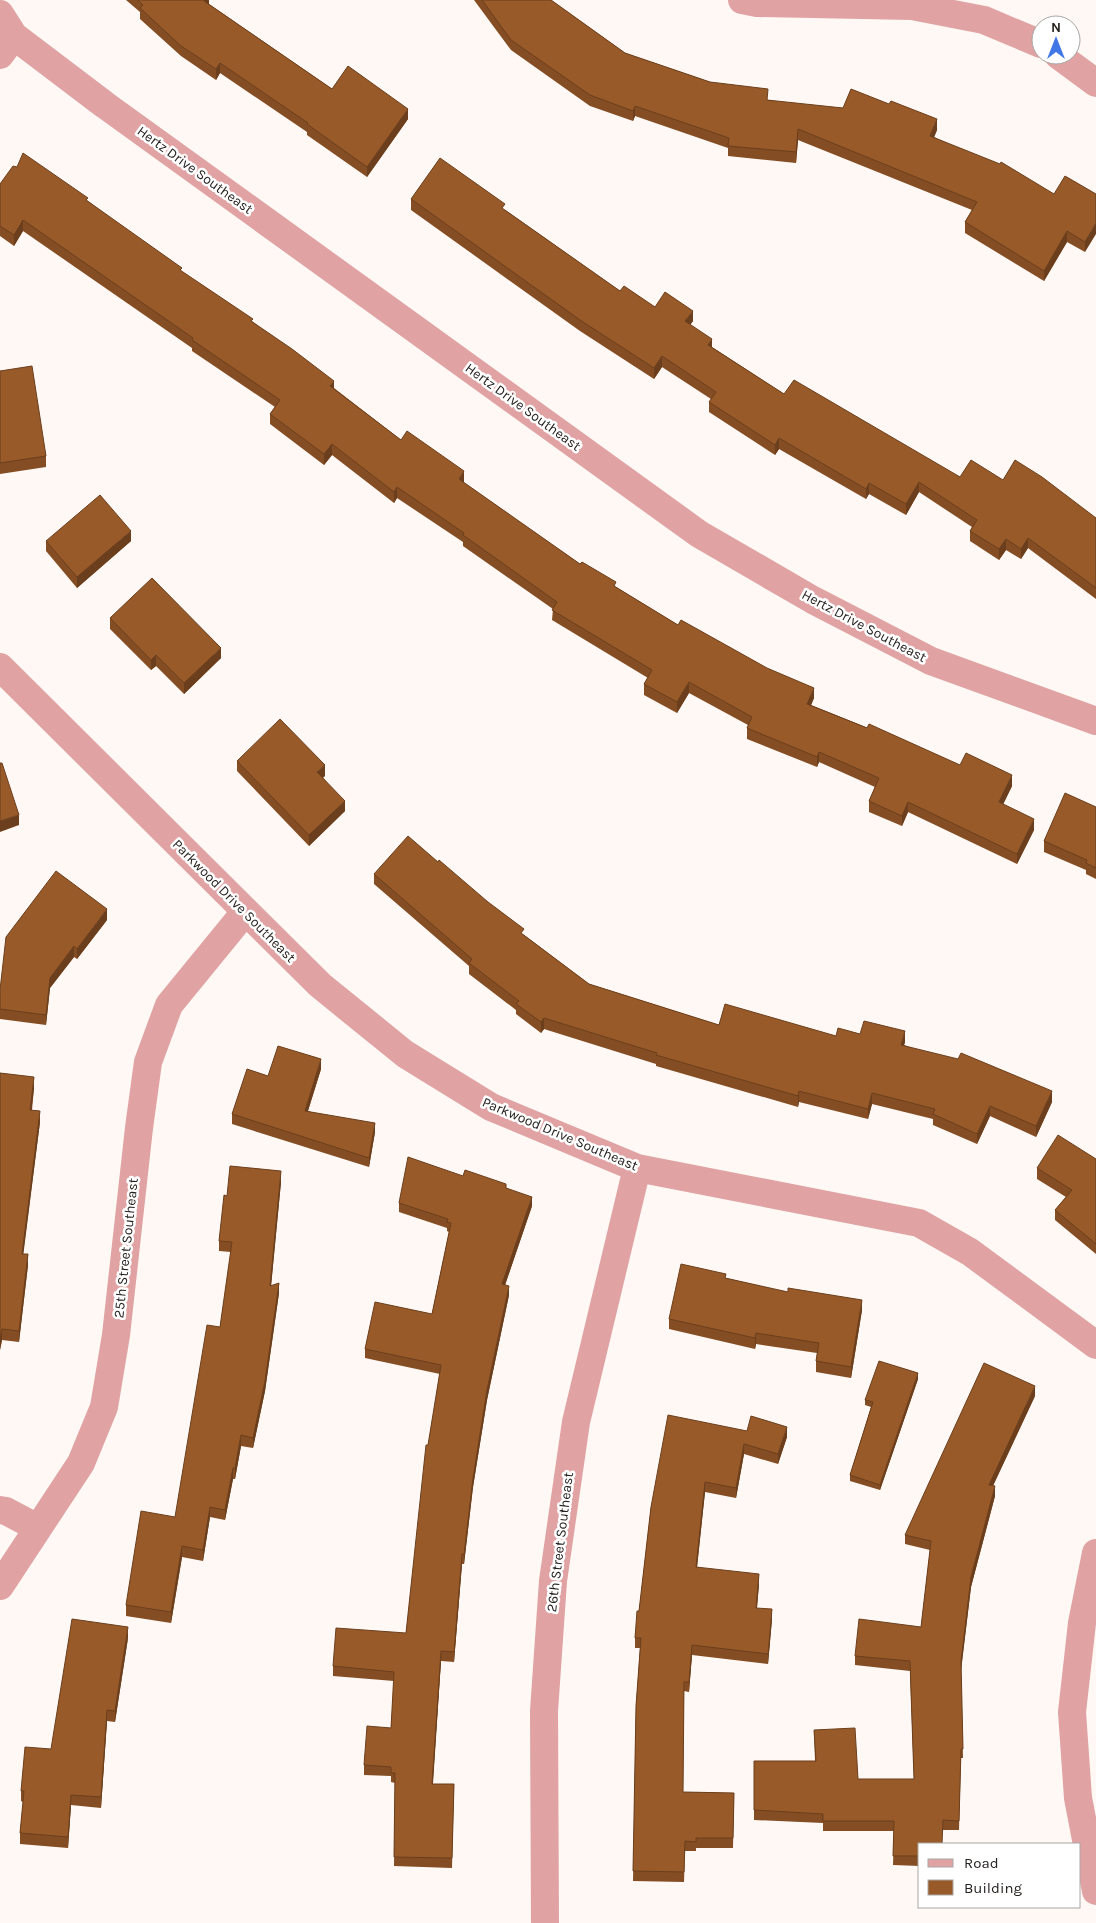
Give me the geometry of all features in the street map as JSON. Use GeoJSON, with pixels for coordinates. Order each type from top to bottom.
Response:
{"type":"FeatureCollection","features":[{"type":"Feature","properties":{"kind":"street"},"geometry":{"type":"LineString","coordinates":[[742,0],[757,3],[912,6],[984,20],[1031,40]]}},
{"type":"Feature","properties":{"kind":"street","name":"Hertz Drive Southeast"},"geometry":{"type":"LineString","coordinates":[[5,35],[700,534],[813,600],[931,661],[1096,720]]}},
{"type":"Feature","properties":{"kind":"street"},"geometry":{"type":"LineString","coordinates":[[1072,65],[1096,83]]}},
{"type":"Feature","properties":{"kind":"street","name":"Parkwood Drive Southeast"},"geometry":{"type":"LineString","coordinates":[[0,667],[320,985],[404,1054],[491,1107],[637,1168],[919,1223],[970,1252],[1096,1345]]}},
{"type":"Feature","properties":{"kind":"street","name":"25th Street Southeast"},"geometry":{"type":"LineString","coordinates":[[0,1586],[81,1463],[104,1407],[116,1335],[148,1062],[169,1005],[245,912]]}},
{"type":"Feature","properties":{"kind":"street","name":"26th Street Southeast"},"geometry":{"type":"LineString","coordinates":[[545,1923],[544,1711],[553,1581],[576,1422],[637,1168]]}},
{"type":"Feature","properties":{"kind":"street"},"geometry":{"type":"LineString","coordinates":[[0,1510],[6,1511],[38,1528]]}},
{"type":"Feature","properties":{"kind":"street"},"geometry":{"type":"LineString","coordinates":[[1096,1552],[1082,1624],[1072,1712],[1078,1798],[1096,1891]]}},
{"type":"Feature","properties":{"kind":"building"},"geometry":{"type":"Polygon","coordinates":[[[138,0],[205,0],[332,89],[348,66],[408,109],[367,167],[308,123],[220,63],[216,69],[181,46],[140,8],[143,5],[138,0]]]}},
{"type":"Feature","properties":{"kind":"building"},"geometry":{"type":"Polygon","coordinates":[[[482,0],[551,0],[625,53],[710,82],[768,89],[767,100],[843,108],[851,89],[889,104],[891,101],[937,119],[930,136],[1000,164],[1001,162],[1054,194],[1065,176],[1096,194],[1096,223],[1085,242],[1067,231],[1044,271],[965,222],[977,202],[798,129],[796,152],[728,146],[729,138],[635,106],[633,111],[590,95],[511,40],[482,0]]]}},
{"type":"Feature","properties":{"kind":"building"},"geometry":{"type":"Polygon","coordinates":[[[23,153],[88,198],[86,200],[182,268],[180,270],[253,319],[251,321],[334,381],[330,386],[401,440],[407,431],[464,471],[459,479],[580,564],[582,562],[616,582],[614,586],[678,625],[681,620],[767,668],[814,688],[807,704],[867,728],[869,724],[960,765],[966,753],[1012,775],[999,802],[1034,819],[1017,854],[908,802],[902,816],[869,801],[879,778],[819,752],[817,757],[747,728],[752,717],[689,682],[677,702],[644,684],[652,670],[552,610],[557,602],[463,535],[464,533],[397,487],[394,492],[332,444],[324,454],[270,414],[280,400],[192,340],[193,338],[23,220],[14,235],[0,226],[0,184],[13,166],[17,167],[23,153]]]}},
{"type":"Feature","properties":{"kind":"building"},"geometry":{"type":"Polygon","coordinates":[[[440,158],[505,204],[502,208],[620,291],[624,286],[655,307],[665,292],[693,311],[685,321],[712,339],[708,345],[784,394],[794,380],[960,477],[971,460],[1003,480],[1015,460],[1042,477],[1096,518],[1096,588],[1028,538],[1021,549],[1006,539],[999,549],[970,531],[977,520],[919,482],[906,504],[869,483],[866,489],[779,438],[775,445],[709,402],[716,392],[662,356],[654,368],[580,320],[411,199],[440,158]]]}},
{"type":"Feature","properties":{"kind":"building"},"geometry":{"type":"Polygon","coordinates":[[[32,366],[46,456],[0,463],[0,371],[32,366]]]}},
{"type":"Feature","properties":{"kind":"building"},"geometry":{"type":"Polygon","coordinates":[[[100,495],[131,531],[77,577],[46,541],[100,495]]]}},
{"type":"Feature","properties":{"kind":"building"},"geometry":{"type":"Polygon","coordinates":[[[152,578],[221,648],[184,683],[156,655],[151,660],[110,618],[152,578]]]}},
{"type":"Feature","properties":{"kind":"building"},"geometry":{"type":"Polygon","coordinates":[[[280,719],[325,765],[317,772],[345,801],[309,835],[237,761],[280,719]]]}},
{"type":"Feature","properties":{"kind":"building"},"geometry":{"type":"Polygon","coordinates":[[[0,763],[2,763],[19,815],[0,821],[0,763]]]}},
{"type":"Feature","properties":{"kind":"building"},"geometry":{"type":"Polygon","coordinates":[[[1065,793],[1096,807],[1096,868],[1086,863],[1087,860],[1044,841],[1065,793]]]}},
{"type":"Feature","properties":{"kind":"building"},"geometry":{"type":"Polygon","coordinates":[[[408,836],[438,862],[439,860],[488,902],[524,929],[521,933],[589,984],[719,1025],[725,1004],[836,1036],[838,1028],[860,1034],[864,1021],[905,1031],[901,1045],[958,1059],[961,1053],[1052,1091],[1036,1126],[990,1106],[977,1134],[933,1114],[935,1109],[872,1093],[868,1109],[799,1091],[798,1096],[656,1055],[657,1053],[544,1018],[541,1022],[516,1004],[519,1001],[469,963],[472,959],[374,874],[408,836]]]}},
{"type":"Feature","properties":{"kind":"building"},"geometry":{"type":"Polygon","coordinates":[[[56,871],[107,909],[77,949],[74,946],[50,978],[46,1015],[0,1009],[0,990],[6,937],[56,871]]]}},
{"type":"Feature","properties":{"kind":"building"},"geometry":{"type":"Polygon","coordinates":[[[278,1046],[321,1059],[305,1111],[375,1123],[369,1158],[232,1114],[247,1069],[268,1076],[278,1046]]]}},
{"type":"Feature","properties":{"kind":"building"},"geometry":{"type":"Polygon","coordinates":[[[0,1073],[34,1077],[30,1110],[40,1111],[22,1254],[28,1254],[19,1331],[2,1329],[0,1340],[0,1073]]]}},
{"type":"Feature","properties":{"kind":"building"},"geometry":{"type":"Polygon","coordinates":[[[1058,1135],[1096,1159],[1096,1244],[1055,1210],[1072,1190],[1037,1168],[1058,1135]]]}},
{"type":"Feature","properties":{"kind":"building"},"geometry":{"type":"Polygon","coordinates":[[[408,1157],[463,1176],[465,1170],[506,1184],[506,1188],[532,1197],[502,1284],[509,1286],[487,1390],[473,1478],[464,1555],[462,1554],[454,1652],[441,1651],[432,1784],[454,1784],[452,1858],[394,1857],[395,1773],[391,1773],[391,1767],[364,1765],[367,1726],[391,1728],[394,1672],[333,1666],[336,1628],[406,1633],[426,1445],[428,1445],[441,1365],[365,1349],[375,1302],[432,1314],[451,1223],[447,1222],[448,1219],[399,1203],[408,1157]]]}},
{"type":"Feature","properties":{"kind":"building"},"geometry":{"type":"Polygon","coordinates":[[[230,1166],[281,1171],[270,1286],[279,1283],[265,1381],[253,1438],[241,1435],[225,1510],[210,1507],[203,1550],[182,1546],[171,1612],[126,1605],[141,1511],[175,1517],[207,1325],[220,1327],[232,1242],[219,1241],[224,1195],[227,1196],[230,1166]]]}},
{"type":"Feature","properties":{"kind":"building"},"geometry":{"type":"Polygon","coordinates":[[[681,1264],[726,1274],[725,1278],[788,1292],[788,1288],[862,1300],[851,1367],[816,1361],[819,1343],[756,1333],[755,1338],[669,1319],[681,1264]]]}},
{"type":"Feature","properties":{"kind":"building"},"geometry":{"type":"Polygon","coordinates":[[[879,1361],[918,1373],[880,1485],[850,1475],[873,1402],[865,1400],[879,1361]]]}},
{"type":"Feature","properties":{"kind":"building"},"geometry":{"type":"Polygon","coordinates":[[[984,1363],[1035,1386],[989,1485],[995,1486],[971,1577],[961,1661],[963,1749],[961,1749],[959,1821],[943,1820],[942,1843],[918,1843],[918,1856],[893,1856],[894,1821],[823,1821],[823,1814],[754,1810],[754,1761],[816,1761],[814,1730],[855,1728],[858,1779],[914,1779],[910,1661],[855,1656],[859,1619],[921,1627],[931,1541],[905,1535],[984,1363]]]}},
{"type":"Feature","properties":{"kind":"building"},"geometry":{"type":"Polygon","coordinates":[[[668,1415],[747,1431],[751,1416],[787,1427],[778,1454],[744,1444],[736,1488],[705,1482],[696,1567],[759,1574],[756,1608],[772,1609],[768,1654],[692,1645],[689,1682],[684,1682],[683,1792],[734,1793],[733,1838],[696,1838],[696,1842],[685,1841],[684,1872],[633,1871],[636,1706],[641,1638],[635,1638],[637,1611],[639,1611],[651,1507],[668,1415]]]}},
{"type":"Feature","properties":{"kind":"building"},"geometry":{"type":"Polygon","coordinates":[[[72,1619],[128,1627],[115,1711],[107,1710],[101,1797],[71,1795],[68,1837],[20,1833],[24,1791],[21,1791],[25,1747],[51,1749],[72,1619]]]}}]}
